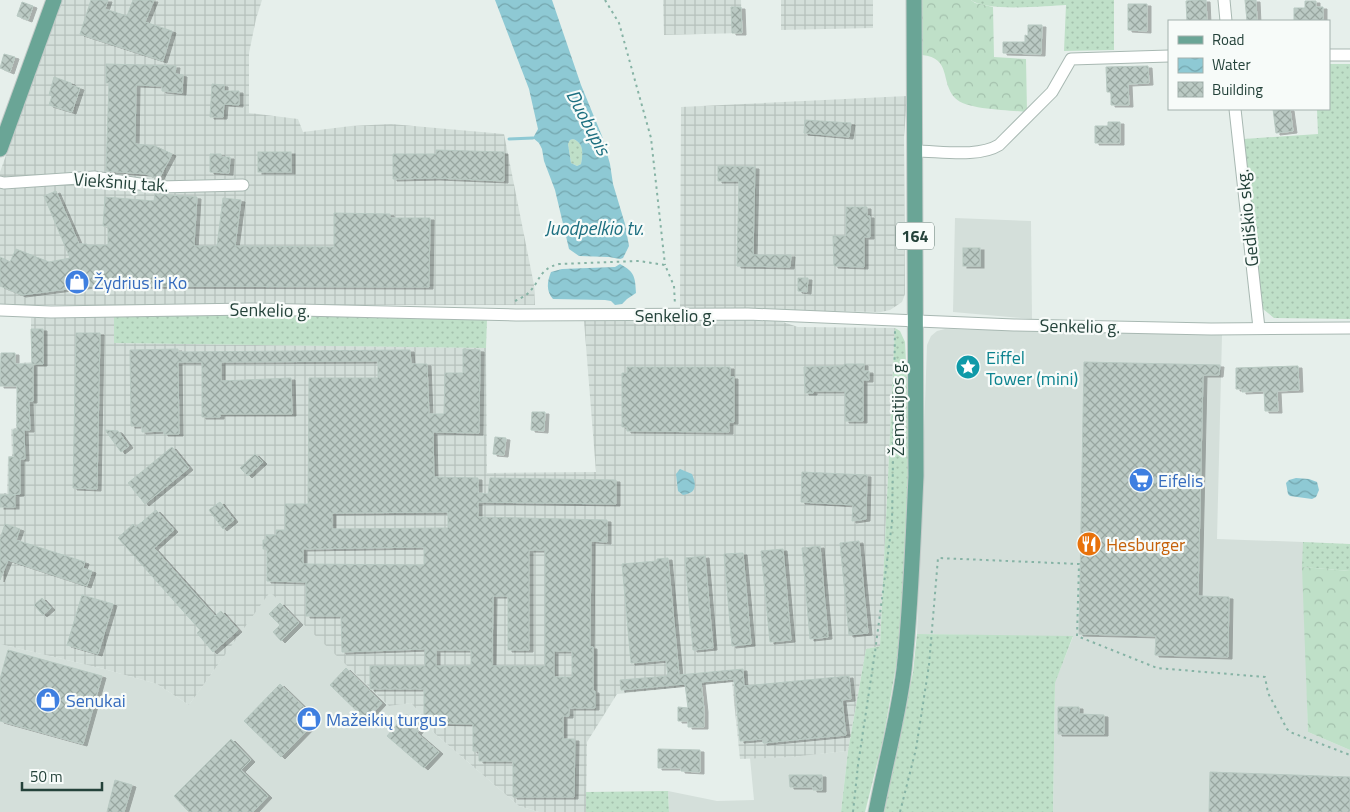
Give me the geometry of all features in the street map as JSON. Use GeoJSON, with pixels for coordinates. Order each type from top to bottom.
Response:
{"type":"FeatureCollection","features":[{"type":"Feature","properties":{"kind":"main road"},"geometry":{"type":"LineString","coordinates":[[0,149],[54,0]]}},
{"type":"Feature","properties":{"kind":"main road","name":"Žemaitijos g."},"geometry":{"type":"LineString","coordinates":[[876,812],[904,671],[909,615],[916,476],[914,0]]}},
{"type":"Feature","properties":{"kind":"street"},"geometry":{"type":"LineString","coordinates":[[1224,0],[1226,20]]}},
{"type":"Feature","properties":{"kind":"street"},"geometry":{"type":"LineString","coordinates":[[1330,55],[1350,55]]}},
{"type":"Feature","properties":{"kind":"street"},"geometry":{"type":"LineString","coordinates":[[915,151],[975,152],[992,149],[999,145],[1052,92],[1071,59],[1168,56]]}},
{"type":"Feature","properties":{"kind":"street","name":"Gediškio skg."},"geometry":{"type":"LineString","coordinates":[[1235,110],[1259,328]]}},
{"type":"Feature","properties":{"kind":"street","name":"Viekšnių tak."},"geometry":{"type":"LineString","coordinates":[[0,182],[94,177],[159,187],[243,184]]}},
{"type":"Feature","properties":{"kind":"street","name":"Senkelio g."},"geometry":{"type":"LineString","coordinates":[[0,310],[52,312],[252,309],[516,315],[748,314],[915,322],[1201,328],[1350,328]]}},
{"type":"Feature","properties":{"kind":"path"},"geometry":{"type":"LineString","coordinates":[[605,0],[619,23],[651,138],[665,265],[674,286],[676,315]]}},
{"type":"Feature","properties":{"kind":"path"},"geometry":{"type":"LineString","coordinates":[[515,301],[527,294],[544,270],[559,264],[639,261],[665,265]]}},
{"type":"Feature","properties":{"kind":"path"},"geometry":{"type":"LineString","coordinates":[[853,812],[892,523],[895,321]]}},
{"type":"Feature","properties":{"kind":"path"},"geometry":{"type":"LineString","coordinates":[[900,812],[916,749],[929,664],[938,558],[1079,564],[1077,636],[1157,668],[1265,677],[1268,693],[1290,732],[1350,755]]}},
{"type":"Feature","properties":{"kind":"shaded area"},"geometry":{"type":"Polygon","coordinates":[[[61,0],[262,0],[249,53],[249,113],[298,119],[303,132],[351,126],[391,124],[504,134],[534,285],[535,305],[0,305],[0,172],[61,0]]]}},
{"type":"Feature","properties":{"kind":"shaded area"},"geometry":{"type":"Polygon","coordinates":[[[663,0],[741,0],[742,33],[664,35],[663,0]]]}},
{"type":"Feature","properties":{"kind":"shaded area"},"geometry":{"type":"Polygon","coordinates":[[[781,0],[873,0],[873,28],[781,30],[781,0]]]}},
{"type":"Feature","properties":{"kind":"shaded area"},"geometry":{"type":"Polygon","coordinates":[[[907,96],[904,137],[905,294],[902,302],[890,310],[881,312],[680,309],[681,107],[907,96]]]}},
{"type":"Feature","properties":{"kind":"shaded area"},"geometry":{"type":"Polygon","coordinates":[[[955,218],[1031,221],[1032,319],[953,312],[955,218]]]}},
{"type":"Feature","properties":{"kind":"shaded area"},"geometry":{"type":"Polygon","coordinates":[[[114,315],[114,343],[486,348],[487,473],[596,472],[584,321],[727,319],[780,321],[798,327],[895,328],[880,646],[866,649],[848,751],[791,757],[740,759],[732,682],[617,694],[587,742],[586,812],[539,812],[519,806],[433,732],[429,723],[411,703],[389,706],[270,592],[189,705],[157,684],[0,644],[0,493],[7,493],[8,456],[12,456],[11,429],[16,428],[16,399],[21,399],[20,363],[31,362],[31,318],[114,315]]]}},
{"type":"Feature","properties":{"kind":"shaded area"},"geometry":{"type":"Polygon","coordinates":[[[945,329],[1222,335],[1217,539],[1303,542],[1308,732],[1350,750],[1350,812],[1053,812],[1055,682],[1073,637],[917,634],[927,345],[931,336],[937,331],[945,329]]]}},
{"type":"Feature","properties":{"kind":"shaded area"},"geometry":{"type":"Polygon","coordinates":[[[270,591],[389,706],[411,703],[429,723],[433,732],[519,806],[539,812],[0,812],[0,644],[157,684],[189,705],[270,591]]]}},
{"type":"Feature","properties":{"kind":"shaded area"},"geometry":{"type":"Polygon","coordinates":[[[848,751],[841,812],[669,812],[668,791],[717,801],[754,800],[750,758],[791,757],[848,751]]]}},
{"type":"Feature","properties":{"kind":"green space"},"geometry":{"type":"Polygon","coordinates":[[[922,0],[971,0],[975,3],[993,7],[994,57],[1026,59],[1027,112],[978,107],[968,105],[955,98],[948,85],[942,66],[931,57],[922,55],[922,0]]]}},
{"type":"Feature","properties":{"kind":"green space"},"geometry":{"type":"Polygon","coordinates":[[[971,0],[1114,0],[1114,50],[1064,51],[1066,5],[1002,7],[978,4],[971,0]]]}},
{"type":"Feature","properties":{"kind":"green space"},"geometry":{"type":"Polygon","coordinates":[[[1330,64],[1350,64],[1350,319],[1274,318],[1263,309],[1260,295],[1244,139],[1318,134],[1317,110],[1330,110],[1330,64]]]}},
{"type":"Feature","properties":{"kind":"green space"},"geometry":{"type":"Polygon","coordinates":[[[573,139],[579,143],[582,149],[581,164],[577,166],[571,163],[568,144],[573,139]]]}},
{"type":"Feature","properties":{"kind":"green space"},"geometry":{"type":"Polygon","coordinates":[[[114,315],[487,319],[486,348],[114,343],[114,315]]]}},
{"type":"Feature","properties":{"kind":"green space"},"geometry":{"type":"Polygon","coordinates":[[[895,328],[900,331],[905,342],[910,442],[905,581],[897,661],[883,740],[865,812],[841,812],[848,751],[866,649],[880,646],[895,328]]]}},
{"type":"Feature","properties":{"kind":"green space"},"geometry":{"type":"Polygon","coordinates":[[[1303,542],[1350,544],[1350,571],[1302,567],[1303,542]]]}},
{"type":"Feature","properties":{"kind":"green space"},"geometry":{"type":"Polygon","coordinates":[[[1302,567],[1350,571],[1350,750],[1308,732],[1302,567]]]}},
{"type":"Feature","properties":{"kind":"green space"},"geometry":{"type":"Polygon","coordinates":[[[917,634],[1073,636],[1055,683],[1053,812],[884,812],[913,672],[917,634]]]}},
{"type":"Feature","properties":{"kind":"green space"},"geometry":{"type":"Polygon","coordinates":[[[668,791],[669,812],[586,812],[586,792],[668,791]]]}},
{"type":"Feature","properties":{"kind":"water","name":"Juodpelkio tv."},"geometry":{"type":"Polygon","coordinates":[[[495,0],[552,0],[581,85],[602,136],[610,164],[613,184],[625,224],[629,246],[623,258],[579,256],[569,249],[555,190],[544,161],[542,149],[533,138],[538,129],[529,89],[495,0]],[[570,140],[568,144],[571,163],[577,166],[581,164],[582,152],[581,146],[577,141],[570,140]]]}},
{"type":"Feature","properties":{"kind":"water"},"geometry":{"type":"Polygon","coordinates":[[[620,264],[631,272],[636,293],[622,304],[615,305],[611,301],[605,300],[553,299],[549,293],[548,283],[551,272],[562,269],[615,267],[620,264]]]}},
{"type":"Feature","properties":{"kind":"water"},"geometry":{"type":"Polygon","coordinates":[[[680,469],[692,474],[695,485],[691,493],[683,495],[678,491],[676,474],[680,469]]]}},
{"type":"Feature","properties":{"kind":"water"},"geometry":{"type":"Polygon","coordinates":[[[1296,478],[1317,482],[1319,490],[1316,497],[1312,499],[1290,496],[1286,483],[1296,478]]]}},
{"type":"Feature","properties":{"kind":"building"},"geometry":{"type":"Polygon","coordinates":[[[91,0],[108,0],[105,9],[127,16],[133,0],[154,0],[145,22],[172,31],[163,61],[80,34],[91,0]]]}},
{"type":"Feature","properties":{"kind":"building"},"geometry":{"type":"Polygon","coordinates":[[[1206,0],[1207,20],[1187,20],[1186,1],[1206,0]]]}},
{"type":"Feature","properties":{"kind":"building"},"geometry":{"type":"Polygon","coordinates":[[[1245,0],[1256,0],[1257,20],[1247,20],[1245,0]]]}},
{"type":"Feature","properties":{"kind":"building"},"geometry":{"type":"Polygon","coordinates":[[[1305,1],[1316,1],[1316,7],[1323,7],[1323,20],[1294,20],[1294,8],[1305,8],[1305,1]]]}},
{"type":"Feature","properties":{"kind":"building"},"geometry":{"type":"Polygon","coordinates":[[[22,2],[33,6],[28,20],[17,16],[22,2]]]}},
{"type":"Feature","properties":{"kind":"building"},"geometry":{"type":"Polygon","coordinates":[[[1128,4],[1147,4],[1147,31],[1128,30],[1128,4]]]}},
{"type":"Feature","properties":{"kind":"building"},"geometry":{"type":"Polygon","coordinates":[[[731,7],[741,7],[742,33],[732,33],[731,7]]]}},
{"type":"Feature","properties":{"kind":"building"},"geometry":{"type":"Polygon","coordinates":[[[1028,25],[1042,25],[1041,54],[1003,53],[1003,42],[1025,42],[1025,35],[1028,36],[1028,25]]]}},
{"type":"Feature","properties":{"kind":"building"},"geometry":{"type":"Polygon","coordinates":[[[4,54],[15,57],[10,72],[0,68],[4,54]]]}},
{"type":"Feature","properties":{"kind":"building"},"geometry":{"type":"Polygon","coordinates":[[[106,64],[176,66],[175,74],[183,75],[182,93],[162,91],[162,86],[136,85],[135,144],[155,146],[172,154],[159,179],[146,174],[106,171],[109,83],[106,83],[106,64]]]}},
{"type":"Feature","properties":{"kind":"building"},"geometry":{"type":"Polygon","coordinates":[[[1148,66],[1149,83],[1128,84],[1129,105],[1111,105],[1111,92],[1107,92],[1106,67],[1148,66]]]}},
{"type":"Feature","properties":{"kind":"building"},"geometry":{"type":"Polygon","coordinates":[[[54,77],[80,88],[72,112],[49,105],[52,96],[49,95],[54,77]]]}},
{"type":"Feature","properties":{"kind":"building"},"geometry":{"type":"Polygon","coordinates":[[[212,84],[224,85],[224,91],[239,91],[239,105],[224,104],[223,117],[210,117],[212,84]]]}},
{"type":"Feature","properties":{"kind":"building"},"geometry":{"type":"Polygon","coordinates":[[[1273,110],[1290,110],[1293,131],[1276,133],[1273,110]]]}},
{"type":"Feature","properties":{"kind":"building"},"geometry":{"type":"Polygon","coordinates":[[[805,120],[851,123],[849,137],[804,133],[805,120]]]}},
{"type":"Feature","properties":{"kind":"building"},"geometry":{"type":"Polygon","coordinates":[[[1108,122],[1120,122],[1120,143],[1095,143],[1095,126],[1108,126],[1108,122]]]}},
{"type":"Feature","properties":{"kind":"building"},"geometry":{"type":"Polygon","coordinates":[[[436,150],[504,152],[504,181],[436,178],[393,179],[393,154],[436,154],[436,150]]]}},
{"type":"Feature","properties":{"kind":"building"},"geometry":{"type":"Polygon","coordinates":[[[258,152],[291,152],[291,172],[258,172],[258,152]]]}},
{"type":"Feature","properties":{"kind":"building"},"geometry":{"type":"Polygon","coordinates":[[[210,154],[221,154],[221,157],[230,157],[229,173],[210,172],[210,154]]]}},
{"type":"Feature","properties":{"kind":"building"},"geometry":{"type":"Polygon","coordinates":[[[718,166],[755,167],[753,255],[791,255],[790,267],[737,266],[739,181],[718,181],[718,166]]]}},
{"type":"Feature","properties":{"kind":"building"},"geometry":{"type":"Polygon","coordinates":[[[56,191],[79,244],[87,245],[108,245],[108,226],[103,226],[105,197],[154,201],[155,194],[197,197],[194,246],[217,246],[223,198],[241,200],[235,246],[334,247],[334,213],[390,214],[390,218],[430,218],[429,287],[91,286],[22,295],[0,286],[0,257],[10,262],[16,249],[49,262],[70,258],[44,196],[56,191]]]}},
{"type":"Feature","properties":{"kind":"building"},"geometry":{"type":"Polygon","coordinates":[[[846,207],[867,207],[867,216],[870,216],[870,237],[864,237],[864,267],[834,266],[833,236],[846,236],[846,207]]]}},
{"type":"Feature","properties":{"kind":"building"},"geometry":{"type":"Polygon","coordinates":[[[963,248],[980,248],[980,266],[963,266],[963,248]]]}},
{"type":"Feature","properties":{"kind":"building"},"geometry":{"type":"Polygon","coordinates":[[[798,278],[808,278],[807,292],[798,291],[798,278]]]}},
{"type":"Feature","properties":{"kind":"building"},"geometry":{"type":"Polygon","coordinates":[[[31,329],[43,329],[43,364],[33,364],[33,401],[29,401],[30,430],[24,430],[25,459],[20,459],[20,494],[9,495],[9,457],[14,457],[13,430],[17,430],[17,386],[0,386],[1,353],[15,353],[15,364],[32,364],[31,329]]]}},
{"type":"Feature","properties":{"kind":"building"},"geometry":{"type":"Polygon","coordinates":[[[76,333],[100,333],[97,489],[73,488],[76,333]]]}},
{"type":"Feature","properties":{"kind":"building"},"geometry":{"type":"Polygon","coordinates":[[[178,349],[178,352],[410,350],[411,364],[427,364],[429,414],[444,414],[445,373],[463,373],[463,349],[480,350],[479,433],[433,432],[434,477],[478,478],[478,493],[488,494],[490,478],[616,480],[616,504],[478,502],[478,517],[607,520],[607,542],[591,541],[590,647],[593,647],[595,708],[569,708],[569,716],[563,716],[563,739],[575,739],[574,797],[513,797],[513,761],[479,761],[479,751],[473,751],[473,724],[424,723],[424,689],[370,689],[370,666],[425,666],[425,649],[342,652],[341,616],[306,616],[306,582],[267,581],[267,549],[263,549],[263,540],[266,540],[266,535],[276,535],[276,530],[285,530],[285,504],[308,504],[309,378],[378,378],[378,361],[221,362],[221,381],[291,378],[292,414],[220,414],[220,417],[202,417],[202,362],[178,362],[179,434],[164,434],[164,431],[142,432],[142,426],[131,426],[130,350],[178,349]],[[448,512],[332,513],[332,529],[448,528],[448,512]],[[424,547],[303,549],[303,564],[424,565],[424,547]],[[529,550],[529,650],[508,650],[508,596],[493,596],[492,666],[545,666],[545,550],[529,550]],[[436,650],[436,666],[471,666],[471,650],[436,650]],[[554,651],[554,677],[572,677],[572,651],[554,651]]]}},
{"type":"Feature","properties":{"kind":"building","name":"Eifelis"},"geometry":{"type":"Polygon","coordinates":[[[1084,362],[1220,365],[1219,375],[1203,375],[1198,596],[1229,597],[1228,657],[1155,655],[1156,636],[1079,634],[1084,362]]]}},
{"type":"Feature","properties":{"kind":"building"},"geometry":{"type":"Polygon","coordinates":[[[844,364],[864,364],[864,371],[869,371],[869,380],[863,380],[863,421],[845,421],[845,391],[813,391],[813,393],[805,393],[804,367],[844,366],[844,364]]]}},
{"type":"Feature","properties":{"kind":"building"},"geometry":{"type":"Polygon","coordinates":[[[1298,366],[1299,390],[1277,391],[1278,411],[1265,411],[1264,391],[1242,392],[1242,389],[1236,389],[1236,368],[1298,366]]]}},
{"type":"Feature","properties":{"kind":"building"},"geometry":{"type":"Polygon","coordinates":[[[627,367],[730,367],[730,377],[734,377],[734,422],[729,422],[729,432],[627,431],[627,427],[622,427],[622,373],[627,373],[627,367]]]}},
{"type":"Feature","properties":{"kind":"building"},"geometry":{"type":"Polygon","coordinates":[[[532,412],[545,412],[544,431],[531,430],[532,412]]]}},
{"type":"Feature","properties":{"kind":"building"},"geometry":{"type":"Polygon","coordinates":[[[105,430],[118,431],[129,446],[121,452],[105,430]]]}},
{"type":"Feature","properties":{"kind":"building"},"geometry":{"type":"Polygon","coordinates":[[[495,437],[506,438],[504,455],[493,454],[495,437]]]}},
{"type":"Feature","properties":{"kind":"building"},"geometry":{"type":"Polygon","coordinates":[[[172,447],[189,468],[145,504],[128,483],[172,447]]]}},
{"type":"Feature","properties":{"kind":"building"},"geometry":{"type":"Polygon","coordinates":[[[255,454],[263,462],[248,476],[240,468],[255,454]]]}},
{"type":"Feature","properties":{"kind":"building"},"geometry":{"type":"Polygon","coordinates":[[[802,472],[867,475],[866,519],[852,521],[853,505],[801,502],[802,472]]]}},
{"type":"Feature","properties":{"kind":"building"},"geometry":{"type":"Polygon","coordinates":[[[0,495],[15,495],[15,507],[0,507],[0,495]]]}},
{"type":"Feature","properties":{"kind":"building"},"geometry":{"type":"Polygon","coordinates":[[[220,502],[234,520],[223,529],[209,510],[220,502]]]}},
{"type":"Feature","properties":{"kind":"building"},"geometry":{"type":"Polygon","coordinates":[[[156,510],[174,530],[154,548],[215,616],[221,611],[238,630],[213,652],[197,633],[200,630],[118,538],[133,524],[136,527],[156,510]]]}},
{"type":"Feature","properties":{"kind":"building"},"geometry":{"type":"Polygon","coordinates":[[[5,524],[20,529],[16,540],[85,562],[83,568],[92,571],[87,586],[8,560],[0,580],[0,539],[5,524]]]}},
{"type":"Feature","properties":{"kind":"building"},"geometry":{"type":"Polygon","coordinates":[[[859,541],[868,633],[849,635],[840,543],[859,541]]]}},
{"type":"Feature","properties":{"kind":"building"},"geometry":{"type":"Polygon","coordinates":[[[820,546],[828,637],[810,639],[802,548],[820,546]]]}},
{"type":"Feature","properties":{"kind":"building"},"geometry":{"type":"Polygon","coordinates":[[[783,549],[791,640],[770,642],[761,551],[783,549]]]}},
{"type":"Feature","properties":{"kind":"building"},"geometry":{"type":"Polygon","coordinates":[[[743,553],[751,644],[732,646],[724,554],[743,553]]]}},
{"type":"Feature","properties":{"kind":"building"},"geometry":{"type":"Polygon","coordinates":[[[705,556],[713,648],[693,650],[685,558],[705,556]]]}},
{"type":"Feature","properties":{"kind":"building"},"geometry":{"type":"Polygon","coordinates":[[[668,558],[679,675],[743,669],[744,686],[849,676],[851,699],[842,700],[846,735],[763,743],[763,739],[740,741],[734,679],[701,682],[704,727],[688,727],[688,721],[678,721],[678,707],[688,708],[685,684],[621,690],[620,680],[668,676],[666,660],[631,663],[622,564],[657,561],[657,559],[668,558]]]}},
{"type":"Feature","properties":{"kind":"building"},"geometry":{"type":"Polygon","coordinates":[[[82,595],[113,604],[98,654],[67,645],[82,595]]]}},
{"type":"Feature","properties":{"kind":"building"},"geometry":{"type":"Polygon","coordinates":[[[42,598],[51,608],[43,615],[34,605],[42,598]]]}},
{"type":"Feature","properties":{"kind":"building"},"geometry":{"type":"Polygon","coordinates":[[[280,603],[299,623],[281,641],[273,632],[280,625],[269,614],[280,603]]]}},
{"type":"Feature","properties":{"kind":"building","name":"Senukai"},"geometry":{"type":"Polygon","coordinates":[[[8,650],[102,676],[83,744],[0,721],[0,679],[8,650]]]}},
{"type":"Feature","properties":{"kind":"building"},"geometry":{"type":"Polygon","coordinates":[[[346,668],[382,703],[366,720],[330,685],[346,668]]]}},
{"type":"Feature","properties":{"kind":"building"},"geometry":{"type":"Polygon","coordinates":[[[280,684],[317,720],[281,757],[244,721],[280,684]]]}},
{"type":"Feature","properties":{"kind":"building"},"geometry":{"type":"Polygon","coordinates":[[[1058,707],[1079,707],[1079,714],[1104,715],[1104,734],[1058,734],[1058,707]]]}},
{"type":"Feature","properties":{"kind":"building"},"geometry":{"type":"Polygon","coordinates":[[[406,714],[422,727],[417,733],[439,752],[424,768],[387,736],[406,714]]]}},
{"type":"Feature","properties":{"kind":"building"},"geometry":{"type":"Polygon","coordinates":[[[231,739],[251,760],[241,770],[268,796],[253,812],[189,812],[174,796],[231,739]]]}},
{"type":"Feature","properties":{"kind":"building"},"geometry":{"type":"Polygon","coordinates":[[[658,749],[700,750],[700,772],[681,771],[681,768],[658,768],[658,749]]]}},
{"type":"Feature","properties":{"kind":"building"},"geometry":{"type":"Polygon","coordinates":[[[1210,772],[1350,777],[1350,812],[1209,812],[1210,772]]]}},
{"type":"Feature","properties":{"kind":"building"},"geometry":{"type":"Polygon","coordinates":[[[789,775],[822,775],[822,790],[813,790],[813,787],[790,787],[789,775]]]}},
{"type":"Feature","properties":{"kind":"building"},"geometry":{"type":"Polygon","coordinates":[[[115,780],[132,785],[124,812],[107,812],[115,780]]]}},
{"type":"Feature","properties":{"kind":"waterway"},"geometry":{"type":"LineString","coordinates":[[509,139],[533,138]]}},
{"type":"Feature","properties":{"kind":"place","name":"Žydrius ir Ko"},"geometry":{"type":"Point","coordinates":[77,282]}},
{"type":"Feature","properties":{"kind":"place","name":"Eiffel Tower (mini)"},"geometry":{"type":"Point","coordinates":[968,367]}},
{"type":"Feature","properties":{"kind":"place","name":"Eifelis"},"geometry":{"type":"Point","coordinates":[1141,480]}},
{"type":"Feature","properties":{"kind":"place","name":"Hesburger"},"geometry":{"type":"Point","coordinates":[1089,544]}},
{"type":"Feature","properties":{"kind":"place","name":"Senukai"},"geometry":{"type":"Point","coordinates":[48,700]}},
{"type":"Feature","properties":{"kind":"place","name":"Mažeikių turgus"},"geometry":{"type":"Point","coordinates":[309,719]}},
{"type":"Feature","properties":{"kind":"water label","name":"Duobupis"},"geometry":{"type":"Point","coordinates":[589,122]}}]}
